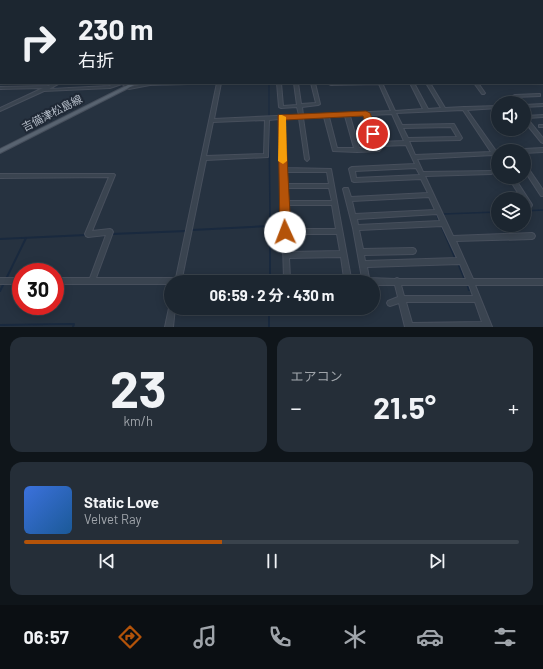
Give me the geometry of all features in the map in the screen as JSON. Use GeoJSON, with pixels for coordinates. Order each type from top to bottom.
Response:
{"type":"FeatureCollection","features":[{"type":"Feature","properties":{"kind":"main road","name":"吉備津松島線"},"geometry":{"type":"LineString","coordinates":[[0,147],[124,84]]}},
{"type":"Feature","properties":{"kind":"main road","name":"吉備津松島線"},"geometry":{"type":"LineString","coordinates":[[0,151],[124,84]]}},
{"type":"Feature","properties":{"kind":"street"},"geometry":{"type":"LineString","coordinates":[[0,110],[56,84]]}},
{"type":"Feature","properties":{"kind":"street"},"geometry":{"type":"LineString","coordinates":[[0,88],[110,88],[124,84],[129,88],[168,84]]}},
{"type":"Feature","properties":{"kind":"street"},"geometry":{"type":"LineString","coordinates":[[179,275],[219,84]]}},
{"type":"Feature","properties":{"kind":"street"},"geometry":{"type":"LineString","coordinates":[[279,84],[281,107],[318,104],[313,84]]}},
{"type":"Feature","properties":{"kind":"street"},"geometry":{"type":"LineString","coordinates":[[296,84],[307,159]]}},
{"type":"Feature","properties":{"kind":"street"},"geometry":{"type":"LineString","coordinates":[[379,84],[439,212],[441,223],[451,238],[458,261],[477,299],[488,326],[409,327],[397,281]]}},
{"type":"Feature","properties":{"kind":"street"},"geometry":{"type":"LineString","coordinates":[[413,84],[426,110]]}},
{"type":"Feature","properties":{"kind":"street"},"geometry":{"type":"LineString","coordinates":[[429,84],[443,109]]}},
{"type":"Feature","properties":{"kind":"street"},"geometry":{"type":"LineString","coordinates":[[477,84],[484,93]]}},
{"type":"Feature","properties":{"kind":"street"},"geometry":{"type":"LineString","coordinates":[[523,96],[539,95]]}},
{"type":"Feature","properties":{"kind":"street"},"geometry":{"type":"LineString","coordinates":[[532,106],[543,105]]}},
{"type":"Feature","properties":{"kind":"street"},"geometry":{"type":"LineString","coordinates":[[212,121],[491,107]]}},
{"type":"Feature","properties":{"kind":"street"},"geometry":{"type":"LineString","coordinates":[[464,108],[491,146]]}},
{"type":"Feature","properties":{"kind":"street"},"geometry":{"type":"LineString","coordinates":[[326,115],[336,150],[379,149],[366,113]]}},
{"type":"Feature","properties":{"kind":"street"},"geometry":{"type":"LineString","coordinates":[[347,114],[357,150]]}},
{"type":"Feature","properties":{"kind":"street"},"geometry":{"type":"LineString","coordinates":[[531,117],[543,116]]}},
{"type":"Feature","properties":{"kind":"street"},"geometry":{"type":"LineString","coordinates":[[281,117],[287,275]]}},
{"type":"Feature","properties":{"kind":"street"},"geometry":{"type":"LineString","coordinates":[[204,158],[266,156],[268,118]]}},
{"type":"Feature","properties":{"kind":"street"},"geometry":{"type":"LineString","coordinates":[[377,144],[460,138],[452,125],[400,127]]}},
{"type":"Feature","properties":{"kind":"street"},"geometry":{"type":"LineString","coordinates":[[531,125],[543,141]]}},
{"type":"Feature","properties":{"kind":"street"},"geometry":{"type":"LineString","coordinates":[[531,151],[543,150]]}},
{"type":"Feature","properties":{"kind":"street"},"geometry":{"type":"LineString","coordinates":[[414,157],[491,154]]}},
{"type":"Feature","properties":{"kind":"street"},"geometry":{"type":"LineString","coordinates":[[418,166],[352,169],[354,180],[490,172]]}},
{"type":"Feature","properties":{"kind":"street"},"geometry":{"type":"LineString","coordinates":[[283,170],[329,170],[347,275]]}},
{"type":"Feature","properties":{"kind":"street"},"geometry":{"type":"LineString","coordinates":[[0,176],[112,175],[88,234],[110,234],[92,281]]}},
{"type":"Feature","properties":{"kind":"street"},"geometry":{"type":"LineString","coordinates":[[531,176],[543,194]]}},
{"type":"Feature","properties":{"kind":"street"},"geometry":{"type":"LineString","coordinates":[[284,186],[332,186]]}},
{"type":"Feature","properties":{"kind":"street"},"geometry":{"type":"LineString","coordinates":[[346,190],[356,228],[365,275]]}},
{"type":"Feature","properties":{"kind":"street"},"geometry":{"type":"LineString","coordinates":[[348,198],[431,194]]}},
{"type":"Feature","properties":{"kind":"street"},"geometry":{"type":"LineString","coordinates":[[284,203],[334,202]]}},
{"type":"Feature","properties":{"kind":"street"},"geometry":{"type":"LineString","coordinates":[[353,217],[439,212]]}},
{"type":"Feature","properties":{"kind":"street"},"geometry":{"type":"LineString","coordinates":[[356,228],[441,223]]}},
{"type":"Feature","properties":{"kind":"street"},"geometry":{"type":"LineString","coordinates":[[285,232],[339,231]]}},
{"type":"Feature","properties":{"kind":"street"},"geometry":{"type":"LineString","coordinates":[[451,238],[532,236]]}},
{"type":"Feature","properties":{"kind":"street"},"geometry":{"type":"LineString","coordinates":[[361,252],[413,251]]}},
{"type":"Feature","properties":{"kind":"street"},"geometry":{"type":"LineString","coordinates":[[286,255],[343,254]]}},
{"type":"Feature","properties":{"kind":"street"},"geometry":{"type":"LineString","coordinates":[[363,264],[458,261]]}},
{"type":"Feature","properties":{"kind":"street"},"geometry":{"type":"LineString","coordinates":[[2,282],[12,281]]}},
{"type":"Feature","properties":{"kind":"street"},"geometry":{"type":"LineString","coordinates":[[64,281],[164,282]]}},
{"type":"Feature","properties":{"kind":"street"},"geometry":{"type":"LineString","coordinates":[[380,281],[543,282]]}},
{"type":"Feature","properties":{"kind":"street"},"geometry":{"type":"LineString","coordinates":[[390,303],[402,299],[477,299]]}},
{"type":"Feature","properties":{"kind":"street"},"geometry":{"type":"LineString","coordinates":[[169,327],[171,315]]}},
{"type":"Feature","properties":{"kind":"waterway"},"geometry":{"type":"LineString","coordinates":[[269,84],[269,117]]}},
{"type":"Feature","properties":{"kind":"waterway"},"geometry":{"type":"LineString","coordinates":[[148,85],[164,85]]}},
{"type":"Feature","properties":{"kind":"waterway"},"geometry":{"type":"LineString","coordinates":[[50,88],[90,87]]}},
{"type":"Feature","properties":{"kind":"waterway"},"geometry":{"type":"LineString","coordinates":[[0,89],[22,88]]}},
{"type":"Feature","properties":{"kind":"waterway"},"geometry":{"type":"LineString","coordinates":[[269,126],[270,215]]}},
{"type":"Feature","properties":{"kind":"waterway"},"geometry":{"type":"LineString","coordinates":[[531,211],[543,210]]}},
{"type":"Feature","properties":{"kind":"waterway"},"geometry":{"type":"LineString","coordinates":[[443,214],[491,212]]}},
{"type":"Feature","properties":{"kind":"waterway"},"geometry":{"type":"LineString","coordinates":[[270,215],[270,275]]}},
{"type":"Feature","properties":{"kind":"waterway"},"geometry":{"type":"LineString","coordinates":[[437,215],[439,221]]}},
{"type":"Feature","properties":{"kind":"waterway"},"geometry":{"type":"LineString","coordinates":[[441,225],[456,260]]}},
{"type":"Feature","properties":{"kind":"waterway"},"geometry":{"type":"LineString","coordinates":[[192,230],[268,226]]}},
{"type":"Feature","properties":{"kind":"waterway"},"geometry":{"type":"LineString","coordinates":[[112,234],[186,231]]}},
{"type":"Feature","properties":{"kind":"waterway"},"geometry":{"type":"LineString","coordinates":[[0,239],[86,235]]}},
{"type":"Feature","properties":{"kind":"waterway"},"geometry":{"type":"LineString","coordinates":[[6,279],[26,238]]}},
{"type":"Feature","properties":{"kind":"waterway"},"geometry":{"type":"LineString","coordinates":[[458,263],[465,280]]}},
{"type":"Feature","properties":{"kind":"waterway"},"geometry":{"type":"LineString","coordinates":[[0,291],[4,283]]}},
{"type":"Feature","properties":{"kind":"waterway"},"geometry":{"type":"LineString","coordinates":[[467,283],[469,290]]}},
{"type":"Feature","properties":{"kind":"waterway"},"geometry":{"type":"LineString","coordinates":[[269,315],[269,327]]}},
{"type":"Feature","properties":{"kind":"waterway"},"geometry":{"type":"LineString","coordinates":[[0,325],[74,324],[73,327]]}},
{"type":"Feature","properties":{"kind":"slow traffic"},"geometry":{"type":"LineString","coordinates":[[282,117],[283,161]]}},
{"type":"Feature","properties":{"kind":"route"},"geometry":{"type":"LineString","coordinates":[[285,232],[281,117],[366,113],[373,134]]}}]}
